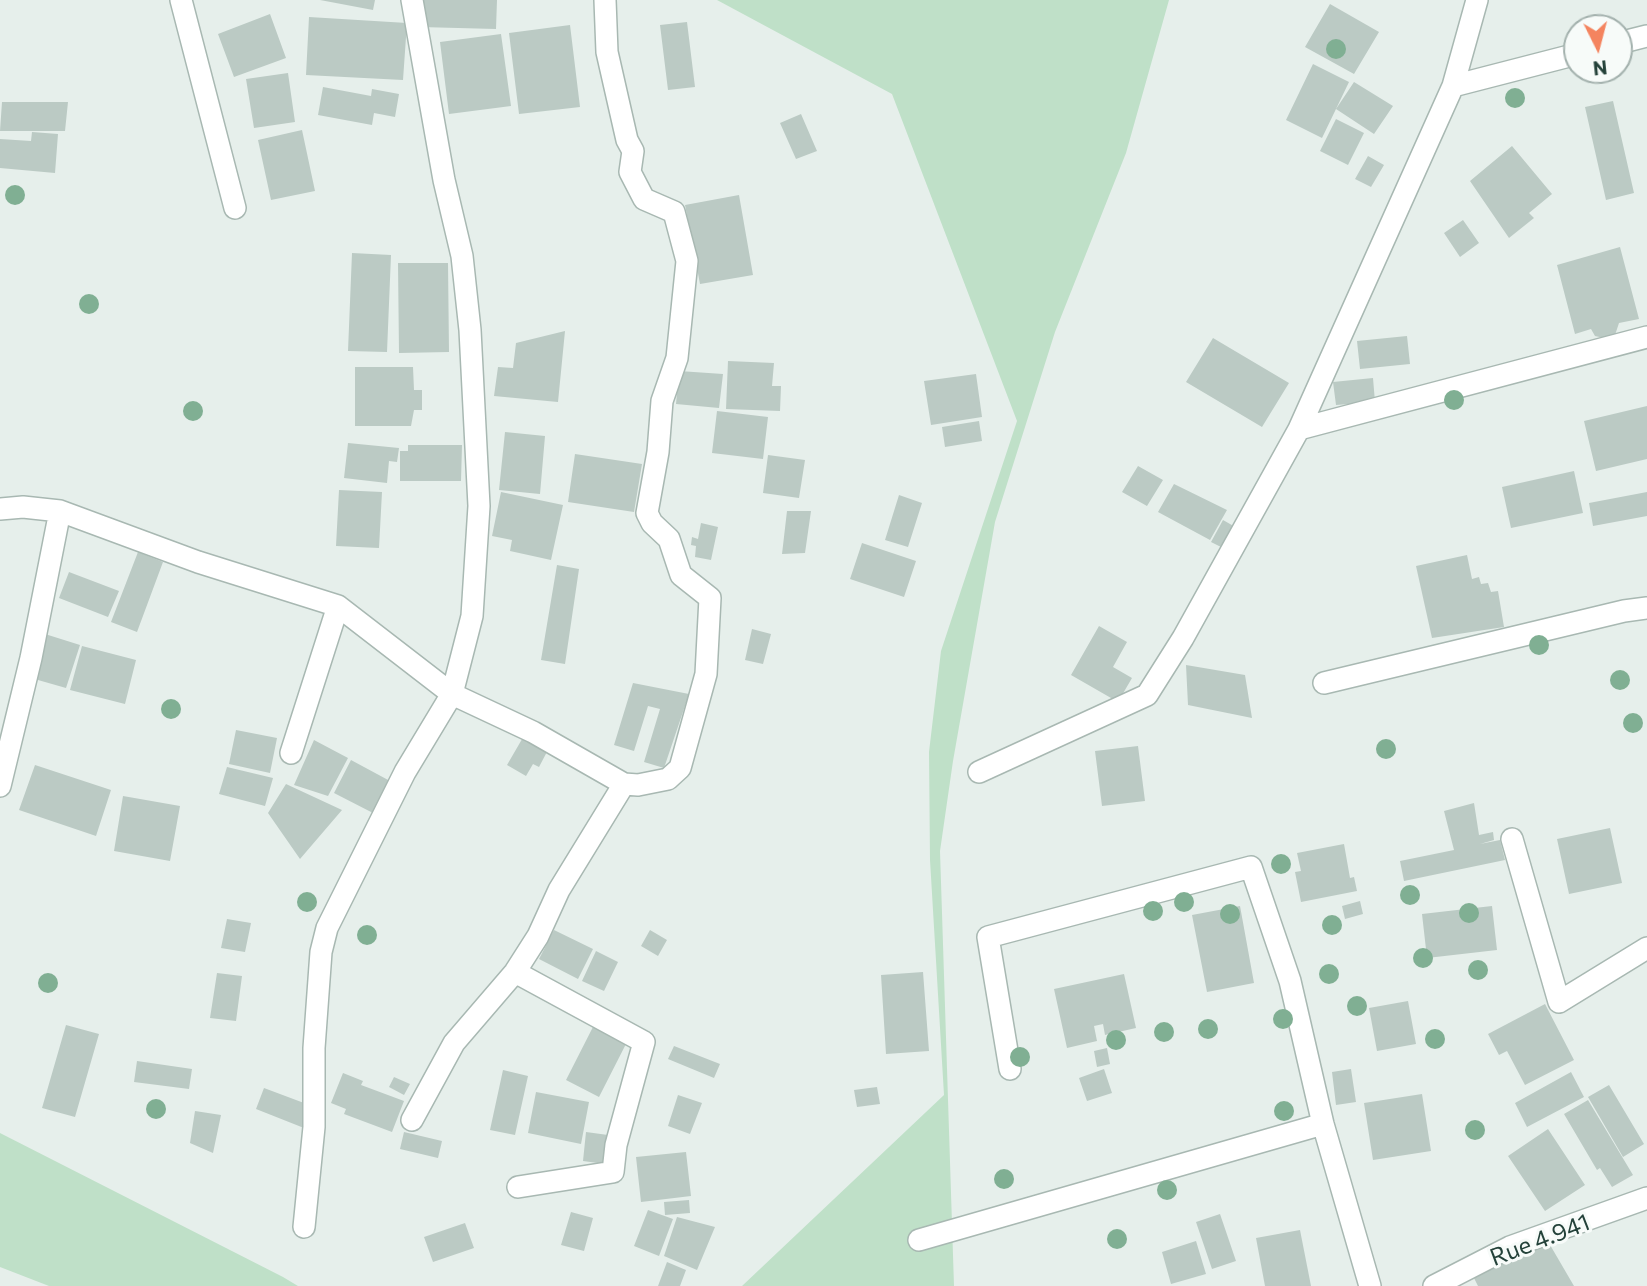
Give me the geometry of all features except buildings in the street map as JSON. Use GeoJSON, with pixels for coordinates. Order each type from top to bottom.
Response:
{"type":"FeatureCollection","features":[{"type":"Feature","properties":{"kind":"street"},"geometry":{"type":"LineString","coordinates":[[181,0],[235,208]]}},
{"type":"Feature","properties":{"kind":"street"},"geometry":{"type":"LineString","coordinates":[[304,1227],[314,1127],[314,1048],[320,965],[327,928],[405,772],[452,694],[472,615],[479,506],[470,330],[462,256],[444,180],[412,0]]}},
{"type":"Feature","properties":{"kind":"street"},"geometry":{"type":"LineString","coordinates":[[0,509],[23,507],[60,511],[198,562],[338,606],[452,694],[533,732],[624,784],[638,785],[668,779],[680,768],[706,674],[710,598],[681,575],[669,539],[652,523],[647,513],[659,443],[662,401],[677,358],[687,261],[674,212],[644,199],[630,172],[633,151],[621,116],[607,52],[605,0]]}},
{"type":"Feature","properties":{"kind":"street"},"geometry":{"type":"LineString","coordinates":[[979,772],[1147,695],[1183,638],[1300,429],[1453,86],[1476,0]]}},
{"type":"Feature","properties":{"kind":"street"},"geometry":{"type":"LineString","coordinates":[[1453,86],[1563,58]]}},
{"type":"Feature","properties":{"kind":"street"},"geometry":{"type":"LineString","coordinates":[[1300,429],[1647,337]]}},
{"type":"Feature","properties":{"kind":"street"},"geometry":{"type":"LineString","coordinates":[[0,786],[31,658],[60,511]]}},
{"type":"Feature","properties":{"kind":"street"},"geometry":{"type":"LineString","coordinates":[[291,753],[338,606]]}},
{"type":"Feature","properties":{"kind":"street"},"geometry":{"type":"LineString","coordinates":[[1324,683],[1624,611],[1647,608]]}},
{"type":"Feature","properties":{"kind":"street"},"geometry":{"type":"LineString","coordinates":[[412,1120],[454,1043],[514,972],[538,936],[559,890],[624,784]]}},
{"type":"Feature","properties":{"kind":"street"},"geometry":{"type":"LineString","coordinates":[[1512,839],[1559,1002],[1647,948]]}},
{"type":"Feature","properties":{"kind":"street"},"geometry":{"type":"LineString","coordinates":[[1010,1069],[988,937],[1251,867],[1290,981],[1323,1124],[1370,1286]]}},
{"type":"Feature","properties":{"kind":"street"},"geometry":{"type":"LineString","coordinates":[[514,972],[644,1042],[616,1145],[613,1172],[518,1186]]}},
{"type":"Feature","properties":{"kind":"street"},"geometry":{"type":"LineString","coordinates":[[919,1240],[1323,1124]]}},
{"type":"Feature","properties":{"kind":"street","name":"Rue 4.941"},"geometry":{"type":"LineString","coordinates":[[1434,1286],[1510,1247],[1647,1198]]}},
{"type":"Feature","properties":{"kind":"green space"},"geometry":{"type":"Polygon","coordinates":[[[717,0],[1169,0],[1126,153],[1055,332],[995,522],[953,761],[940,851],[954,1286],[742,1286],[944,1095],[930,860],[929,752],[941,651],[1017,421],[892,94],[717,0]]]}},
{"type":"Feature","properties":{"kind":"green space"},"geometry":{"type":"Polygon","coordinates":[[[0,1133],[298,1286],[49,1286],[0,1267],[0,1133]]]}}]}
